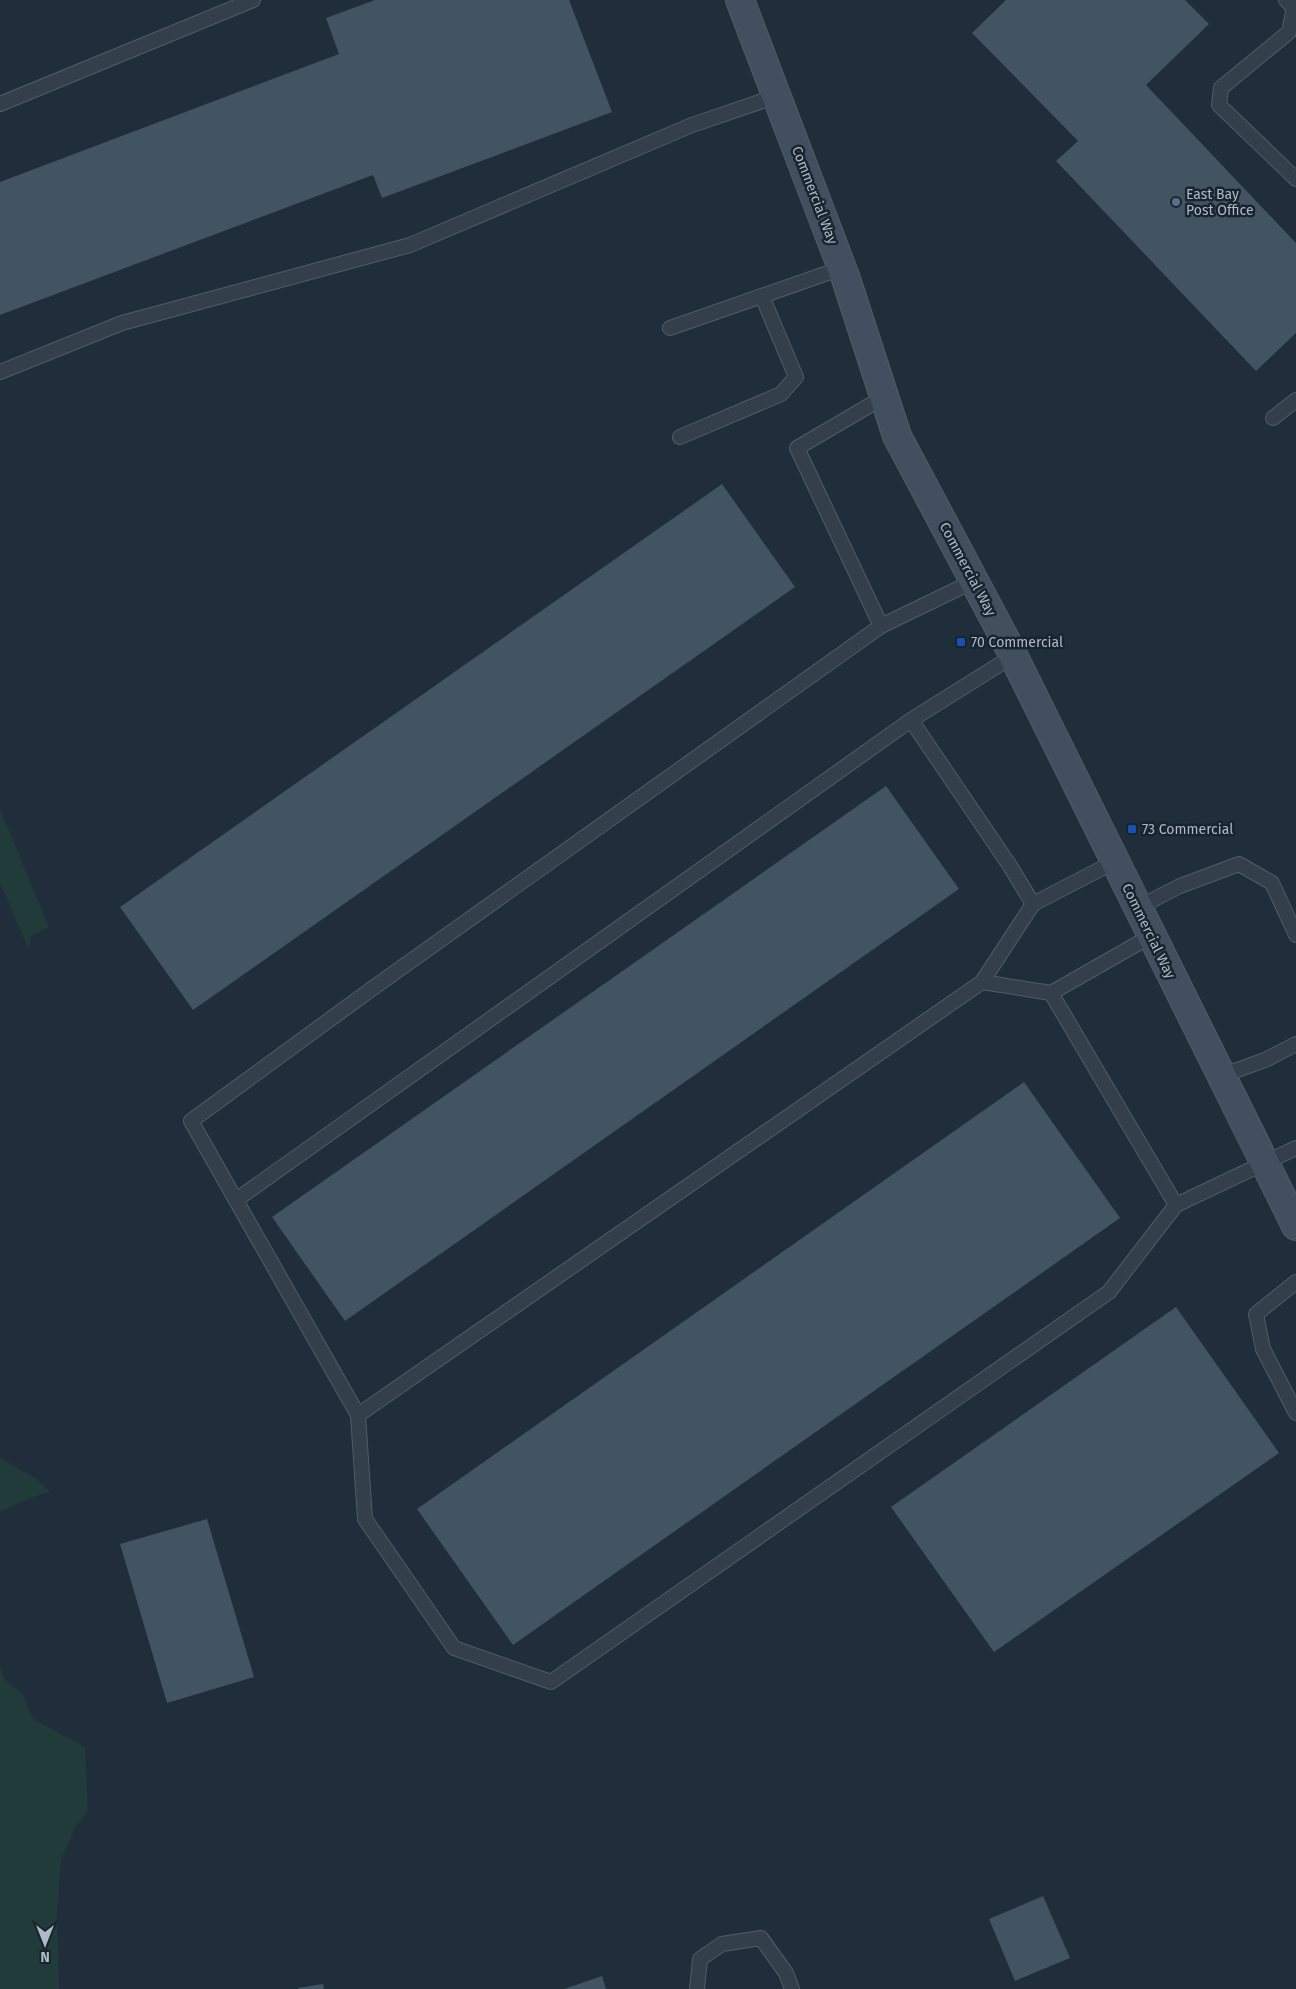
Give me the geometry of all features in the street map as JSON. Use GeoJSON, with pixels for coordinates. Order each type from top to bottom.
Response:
{"type":"FeatureCollection","features":[{"type":"Feature","properties":{"kind":"street","name":"Commercial Way"},"geometry":{"type":"LineString","coordinates":[[740,0],[842,268],[897,436],[1013,656],[1296,1226]]}},
{"type":"Feature","properties":{"kind":"lane"},"geometry":{"type":"LineString","coordinates":[[0,104],[252,0]]}},
{"type":"Feature","properties":{"kind":"lane"},"geometry":{"type":"LineString","coordinates":[[1292,5],[1292,36],[1221,88],[1219,105],[1296,179]]}},
{"type":"Feature","properties":{"kind":"lane"},"geometry":{"type":"LineString","coordinates":[[0,372],[122,324],[410,246],[692,125],[777,96]]}},
{"type":"Feature","properties":{"kind":"lane"},"geometry":{"type":"LineString","coordinates":[[670,328],[842,268]]}},
{"type":"Feature","properties":{"kind":"lane"},"geometry":{"type":"LineString","coordinates":[[680,437],[781,394],[796,377],[762,296]]}},
{"type":"Feature","properties":{"kind":"lane"},"geometry":{"type":"LineString","coordinates":[[881,626],[797,448],[884,397]]}},
{"type":"Feature","properties":{"kind":"lane"},"geometry":{"type":"LineString","coordinates":[[1272,418],[1296,400]]}},
{"type":"Feature","properties":{"kind":"lane"},"geometry":{"type":"LineString","coordinates":[[974,581],[881,626],[381,982],[191,1121],[358,1415],[365,1519],[454,1648],[551,1682],[1109,1292],[1176,1206],[1296,1148]]}},
{"type":"Feature","properties":{"kind":"lane"},"geometry":{"type":"LineString","coordinates":[[236,1200],[911,720],[1013,656]]}},
{"type":"Feature","properties":{"kind":"lane"},"geometry":{"type":"LineString","coordinates":[[911,720],[1033,904]]}},
{"type":"Feature","properties":{"kind":"lane"},"geometry":{"type":"LineString","coordinates":[[358,1415],[982,982],[1033,904],[1114,862]]}},
{"type":"Feature","properties":{"kind":"lane"},"geometry":{"type":"LineString","coordinates":[[1137,908],[1180,886],[1239,864],[1272,883],[1296,935]]}},
{"type":"Feature","properties":{"kind":"lane"},"geometry":{"type":"LineString","coordinates":[[982,982],[1051,994],[1151,936]]}},
{"type":"Feature","properties":{"kind":"lane"},"geometry":{"type":"LineString","coordinates":[[1051,994],[1176,1206]]}},
{"type":"Feature","properties":{"kind":"lane"},"geometry":{"type":"LineString","coordinates":[[1221,1076],[1265,1060],[1296,1044]]}},
{"type":"Feature","properties":{"kind":"lane"},"geometry":{"type":"LineString","coordinates":[[1296,1282],[1256,1314],[1263,1349],[1296,1413]]}},
{"type":"Feature","properties":{"kind":"lane"},"geometry":{"type":"LineString","coordinates":[[697,1989],[700,1959],[722,1944],[761,1938],[786,1973],[792,1989]]}},
{"type":"Feature","properties":{"kind":"green space"},"geometry":{"type":"Polygon","coordinates":[[[0,809],[49,927],[31,936],[29,950],[0,883],[0,809]]]}},
{"type":"Feature","properties":{"kind":"green space"},"geometry":{"type":"Polygon","coordinates":[[[0,1458],[37,1479],[50,1492],[0,1512],[0,1458]]]}},
{"type":"Feature","properties":{"kind":"green space"},"geometry":{"type":"Polygon","coordinates":[[[0,1667],[5,1680],[23,1694],[33,1719],[85,1747],[88,1811],[75,1828],[61,1860],[57,1913],[59,1989],[0,1989],[0,1667]]]}},
{"type":"Feature","properties":{"kind":"building"},"geometry":{"type":"Polygon","coordinates":[[[375,0],[569,0],[612,112],[382,198],[373,175],[0,315],[0,182],[339,54],[326,18],[375,0]]]}},
{"type":"Feature","properties":{"kind":"building","name":"East Bay Post Office"},"geometry":{"type":"Polygon","coordinates":[[[1006,0],[1185,0],[1209,24],[1146,85],[1296,243],[1296,333],[1256,371],[1056,161],[1078,141],[972,33],[1006,0]]]}},
{"type":"Feature","properties":{"kind":"building"},"geometry":{"type":"Polygon","coordinates":[[[722,484],[795,587],[193,1010],[120,907],[722,484]]]}},
{"type":"Feature","properties":{"kind":"building"},"geometry":{"type":"Polygon","coordinates":[[[886,786],[959,889],[345,1321],[272,1217],[886,786]]]}},
{"type":"Feature","properties":{"kind":"building"},"geometry":{"type":"Polygon","coordinates":[[[1024,1082],[1120,1218],[513,1645],[417,1509],[1024,1082]]]}},
{"type":"Feature","properties":{"kind":"building"},"geometry":{"type":"Polygon","coordinates":[[[1176,1307],[1279,1453],[994,1652],[891,1507],[1176,1307]]]}},
{"type":"Feature","properties":{"kind":"building"},"geometry":{"type":"Polygon","coordinates":[[[207,1519],[254,1677],[167,1703],[120,1544],[207,1519]]]}},
{"type":"Feature","properties":{"kind":"building"},"geometry":{"type":"Polygon","coordinates":[[[1043,1896],[1070,1958],[1015,1981],[989,1919],[1043,1896]]]}},
{"type":"Feature","properties":{"kind":"building"},"geometry":{"type":"Polygon","coordinates":[[[602,1976],[606,1989],[564,1989],[602,1976]]]}},
{"type":"Feature","properties":{"kind":"building"},"geometry":{"type":"Polygon","coordinates":[[[323,1984],[324,1989],[298,1989],[298,1988],[323,1984]]]}},
{"type":"Feature","properties":{"kind":"place","name":"East Bay Post Office"},"geometry":{"type":"Point","coordinates":[1176,202]}},
{"type":"Feature","properties":{"kind":"place","name":"70 Commercial"},"geometry":{"type":"Point","coordinates":[961,642]}},
{"type":"Feature","properties":{"kind":"place","name":"73 Commercial"},"geometry":{"type":"Point","coordinates":[1132,829]}}]}
